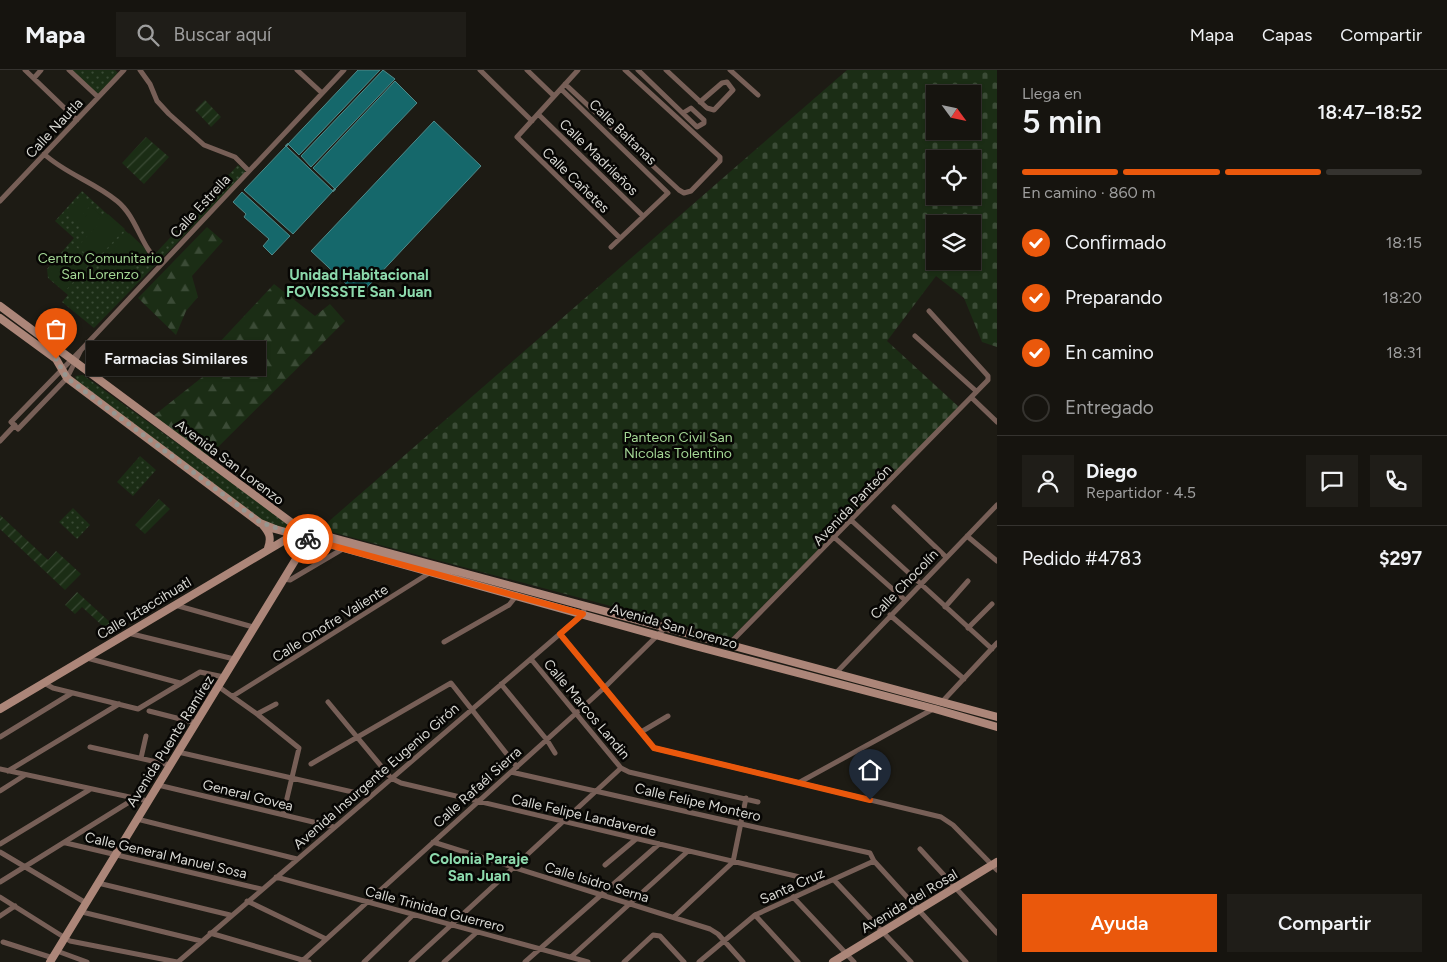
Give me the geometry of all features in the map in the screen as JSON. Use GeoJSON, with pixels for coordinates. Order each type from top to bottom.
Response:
{"type":"FeatureCollection","features":[{"type":"Feature","properties":{"kind":"main road","name":"Avenida San Lorenzo"},"geometry":{"type":"LineString","coordinates":[[0,306],[73,359],[297,532]]}},
{"type":"Feature","properties":{"kind":"main road","name":"Avenida San Lorenzo"},"geometry":{"type":"LineString","coordinates":[[0,318],[56,359],[67,378],[260,522],[584,610],[660,635],[997,727]]}},
{"type":"Feature","properties":{"kind":"main road"},"geometry":{"type":"LineString","coordinates":[[260,522],[270,534],[271,540],[268,548]]}},
{"type":"Feature","properties":{"kind":"main road","name":"Calle Iztaccihuatl"},"geometry":{"type":"LineString","coordinates":[[0,709],[297,532]]}},
{"type":"Feature","properties":{"kind":"main road","name":"Avenida Puente Ramírez"},"geometry":{"type":"LineString","coordinates":[[53,957],[310,536]]}},
{"type":"Feature","properties":{"kind":"main road","name":"Avenida San Lorenzo"},"geometry":{"type":"LineString","coordinates":[[433,568],[517,595],[666,627],[997,717]]}},
{"type":"Feature","properties":{"kind":"main road"},"geometry":{"type":"LineString","coordinates":[[860,689],[863,680]]}},
{"type":"Feature","properties":{"kind":"main road","name":"Avenida del Rosal"},"geometry":{"type":"LineString","coordinates":[[833,962],[957,887],[996,866]]}},
{"type":"Feature","properties":{"kind":"street"},"geometry":{"type":"LineString","coordinates":[[25,70],[77,120]]}},
{"type":"Feature","properties":{"kind":"street"},"geometry":{"type":"LineString","coordinates":[[34,78],[41,70]]}},
{"type":"Feature","properties":{"kind":"street"},"geometry":{"type":"LineString","coordinates":[[69,70],[98,97]]}},
{"type":"Feature","properties":{"kind":"street"},"geometry":{"type":"LineString","coordinates":[[114,70],[122,72]]}},
{"type":"Feature","properties":{"kind":"street"},"geometry":{"type":"LineString","coordinates":[[140,70],[150,84],[156,100],[169,114],[204,145],[235,157],[249,171]]}},
{"type":"Feature","properties":{"kind":"street"},"geometry":{"type":"LineString","coordinates":[[297,70],[322,93]]}},
{"type":"Feature","properties":{"kind":"street","name":"Calle Estrella"},"geometry":{"type":"LineString","coordinates":[[0,441],[62,369],[344,70]]}},
{"type":"Feature","properties":{"kind":"street"},"geometry":{"type":"LineString","coordinates":[[480,70],[532,120],[578,70]]}},
{"type":"Feature","properties":{"kind":"street"},"geometry":{"type":"LineString","coordinates":[[527,70],[554,96]]}},
{"type":"Feature","properties":{"kind":"street"},"geometry":{"type":"LineString","coordinates":[[563,86],[679,190],[684,193],[690,191],[720,161],[720,157],[625,70]]}},
{"type":"Feature","properties":{"kind":"street"},"geometry":{"type":"LineString","coordinates":[[638,70],[683,113]]}},
{"type":"Feature","properties":{"kind":"street"},"geometry":{"type":"LineString","coordinates":[[666,70],[700,102],[710,110],[714,110],[733,90],[727,82],[722,83],[700,102]]}},
{"type":"Feature","properties":{"kind":"street"},"geometry":{"type":"LineString","coordinates":[[730,70],[758,95]]}},
{"type":"Feature","properties":{"kind":"street","name":"Calle Nautla"},"geometry":{"type":"LineString","coordinates":[[0,201],[122,72]]}},
{"type":"Feature","properties":{"kind":"street","name":"Calle Baltanas"},"geometry":{"type":"LineString","coordinates":[[563,86],[668,192],[644,216]]}},
{"type":"Feature","properties":{"kind":"street","name":"Calle Madrileños"},"geometry":{"type":"LineString","coordinates":[[538,114],[644,216]]}},
{"type":"Feature","properties":{"kind":"street","name":"Calle Cañetes"},"geometry":{"type":"LineString","coordinates":[[532,120],[517,137],[620,238]]}},
{"type":"Feature","properties":{"kind":"street"},"geometry":{"type":"LineString","coordinates":[[44,154],[55,164],[117,201],[133,217],[145,246],[161,264]]}},
{"type":"Feature","properties":{"kind":"street"},"geometry":{"type":"LineString","coordinates":[[611,247],[644,216]]}},
{"type":"Feature","properties":{"kind":"street","name":"Avenida Panteón"},"geometry":{"type":"LineString","coordinates":[[730,644],[972,398],[988,378],[929,310]]}},
{"type":"Feature","properties":{"kind":"street"},"geometry":{"type":"LineString","coordinates":[[915,336],[976,391]]}},
{"type":"Feature","properties":{"kind":"street","name":"Calle Estrella"},"geometry":{"type":"LineString","coordinates":[[15,425],[67,378],[73,359]]}},
{"type":"Feature","properties":{"kind":"street"},"geometry":{"type":"LineString","coordinates":[[972,398],[997,422]]}},
{"type":"Feature","properties":{"kind":"street","name":"Calle Chocolín"},"geometry":{"type":"LineString","coordinates":[[829,681],[919,584],[997,505]]}},
{"type":"Feature","properties":{"kind":"street"},"geometry":{"type":"LineString","coordinates":[[894,507],[946,557]]}},
{"type":"Feature","properties":{"kind":"street"},"geometry":{"type":"LineString","coordinates":[[852,521],[919,584],[992,648]]}},
{"type":"Feature","properties":{"kind":"street"},"geometry":{"type":"LineString","coordinates":[[967,536],[997,561]]}},
{"type":"Feature","properties":{"kind":"street"},"geometry":{"type":"LineString","coordinates":[[836,538],[905,600]]}},
{"type":"Feature","properties":{"kind":"street"},"geometry":{"type":"LineString","coordinates":[[283,579],[290,580],[346,545]]}},
{"type":"Feature","properties":{"kind":"street","name":"Calle Onofre Valiente"},"geometry":{"type":"LineString","coordinates":[[233,696],[433,568]]}},
{"type":"Feature","properties":{"kind":"street"},"geometry":{"type":"LineString","coordinates":[[945,607],[968,581]]}},
{"type":"Feature","properties":{"kind":"street"},"geometry":{"type":"LineString","coordinates":[[444,642],[508,605],[517,595]]}},
{"type":"Feature","properties":{"kind":"street"},"geometry":{"type":"LineString","coordinates":[[968,628],[992,604]]}},
{"type":"Feature","properties":{"kind":"street"},"geometry":{"type":"LineString","coordinates":[[175,605],[253,627]]}},
{"type":"Feature","properties":{"kind":"street","name":"Avenida Insurgente Eugenio Girón"},"geometry":{"type":"LineString","coordinates":[[177,962],[560,634],[584,610]]}},
{"type":"Feature","properties":{"kind":"street"},"geometry":{"type":"LineString","coordinates":[[890,615],[964,679]]}},
{"type":"Feature","properties":{"kind":"street","name":"Calle Rafaél Sierra"},"geometry":{"type":"LineString","coordinates":[[302,961],[605,687],[666,627]]}},
{"type":"Feature","properties":{"kind":"street"},"geometry":{"type":"LineString","coordinates":[[127,633],[234,659]]}},
{"type":"Feature","properties":{"kind":"street"},"geometry":{"type":"LineString","coordinates":[[560,634],[654,748],[941,817],[953,825],[996,866]]}},
{"type":"Feature","properties":{"kind":"street"},"geometry":{"type":"LineString","coordinates":[[800,782],[935,709],[997,643]]}},
{"type":"Feature","properties":{"kind":"street"},"geometry":{"type":"LineString","coordinates":[[86,658],[180,683]]}},
{"type":"Feature","properties":{"kind":"street","name":"Calle Marcos Landin"},"geometry":{"type":"LineString","coordinates":[[531,659],[621,768],[629,772],[758,802]]}},
{"type":"Feature","properties":{"kind":"street"},"geometry":{"type":"LineString","coordinates":[[44,683],[52,688],[138,709],[200,672],[224,677]]}},
{"type":"Feature","properties":{"kind":"street"},"geometry":{"type":"LineString","coordinates":[[311,764],[451,683],[517,767]]}},
{"type":"Feature","properties":{"kind":"street"},"geometry":{"type":"LineString","coordinates":[[501,684],[547,740],[555,753]]}},
{"type":"Feature","properties":{"kind":"street"},"geometry":{"type":"LineString","coordinates":[[219,687],[257,714],[298,748],[283,815]]}},
{"type":"Feature","properties":{"kind":"street"},"geometry":{"type":"LineString","coordinates":[[0,737],[72,693]]}},
{"type":"Feature","properties":{"kind":"street"},"geometry":{"type":"LineString","coordinates":[[328,702],[392,778]]}},
{"type":"Feature","properties":{"kind":"street"},"geometry":{"type":"LineString","coordinates":[[8,771],[118,704]]}},
{"type":"Feature","properties":{"kind":"street"},"geometry":{"type":"LineString","coordinates":[[257,714],[276,704]]}},
{"type":"Feature","properties":{"kind":"street"},"geometry":{"type":"LineString","coordinates":[[149,711],[196,723]]}},
{"type":"Feature","properties":{"kind":"street"},"geometry":{"type":"LineString","coordinates":[[641,732],[668,716]]}},
{"type":"Feature","properties":{"kind":"street"},"geometry":{"type":"LineString","coordinates":[[141,758],[146,736]]}},
{"type":"Feature","properties":{"kind":"street"},"geometry":{"type":"LineString","coordinates":[[90,747],[170,765]]}},
{"type":"Feature","properties":{"kind":"street"},"geometry":{"type":"LineString","coordinates":[[178,752],[370,796]]}},
{"type":"Feature","properties":{"kind":"street"},"geometry":{"type":"LineString","coordinates":[[411,962],[621,768]]}},
{"type":"Feature","properties":{"kind":"street"},"geometry":{"type":"LineString","coordinates":[[0,770],[148,802]]}},
{"type":"Feature","properties":{"kind":"street","name":"Calle Felipe Montero"},"geometry":{"type":"LineString","coordinates":[[511,772],[870,853],[874,861]]}},
{"type":"Feature","properties":{"kind":"street"},"geometry":{"type":"LineString","coordinates":[[0,791],[25,775]]}},
{"type":"Feature","properties":{"kind":"street","name":"Calle Felipe Landaverde"},"geometry":{"type":"LineString","coordinates":[[392,778],[401,783],[825,883]]}},
{"type":"Feature","properties":{"kind":"street","name":"General Govea"},"geometry":{"type":"LineString","coordinates":[[158,785],[334,827]]}},
{"type":"Feature","properties":{"kind":"street"},"geometry":{"type":"LineString","coordinates":[[0,844],[89,790]]}},
{"type":"Feature","properties":{"kind":"street"},"geometry":{"type":"LineString","coordinates":[[674,916],[733,862],[746,798]]}},
{"type":"Feature","properties":{"kind":"street"},"geometry":{"type":"LineString","coordinates":[[0,882],[24,866],[66,843],[134,799]]}},
{"type":"Feature","properties":{"kind":"street"},"geometry":{"type":"LineString","coordinates":[[137,819],[297,859]]}},
{"type":"Feature","properties":{"kind":"street"},"geometry":{"type":"LineString","coordinates":[[605,865],[636,839]]}},
{"type":"Feature","properties":{"kind":"street","name":"Calle Isidro Serna"},"geometry":{"type":"LineString","coordinates":[[433,842],[512,868],[674,916],[710,929],[724,940],[743,962]]}},
{"type":"Feature","properties":{"kind":"street","name":"Calle General Manuel Sosa"},"geometry":{"type":"LineString","coordinates":[[66,843],[261,889]]}},
{"type":"Feature","properties":{"kind":"street"},"geometry":{"type":"LineString","coordinates":[[525,962],[659,844]]}},
{"type":"Feature","properties":{"kind":"street"},"geometry":{"type":"LineString","coordinates":[[920,849],[957,887],[997,933]]}},
{"type":"Feature","properties":{"kind":"street"},"geometry":{"type":"LineString","coordinates":[[0,852],[86,903]]}},
{"type":"Feature","properties":{"kind":"street"},"geometry":{"type":"LineString","coordinates":[[571,958],[688,852]]}},
{"type":"Feature","properties":{"kind":"street"},"geometry":{"type":"LineString","coordinates":[[874,861],[921,910],[966,962]]}},
{"type":"Feature","properties":{"kind":"street","name":"Santa Cruz"},"geometry":{"type":"LineString","coordinates":[[698,962],[755,915],[793,896],[834,880],[874,861]]}},
{"type":"Feature","properties":{"kind":"street","name":"Calle Trinidad Guerrero"},"geometry":{"type":"LineString","coordinates":[[276,877],[413,916],[588,962]]}},
{"type":"Feature","properties":{"kind":"street"},"geometry":{"type":"LineString","coordinates":[[834,880],[911,962]]}},
{"type":"Feature","properties":{"kind":"street"},"geometry":{"type":"LineString","coordinates":[[98,884],[230,915]]}},
{"type":"Feature","properties":{"kind":"street"},"geometry":{"type":"LineString","coordinates":[[793,896],[854,962]]}},
{"type":"Feature","properties":{"kind":"street"},"geometry":{"type":"LineString","coordinates":[[0,897],[70,940],[177,962]]}},
{"type":"Feature","properties":{"kind":"street"},"geometry":{"type":"LineString","coordinates":[[247,901],[326,939]]}},
{"type":"Feature","properties":{"kind":"street"},"geometry":{"type":"LineString","coordinates":[[0,916],[15,906]]}},
{"type":"Feature","properties":{"kind":"street"},"geometry":{"type":"LineString","coordinates":[[82,912],[201,941]]}},
{"type":"Feature","properties":{"kind":"street"},"geometry":{"type":"LineString","coordinates":[[755,915],[798,962]]}},
{"type":"Feature","properties":{"kind":"street"},"geometry":{"type":"LineString","coordinates":[[364,962],[413,916]]}},
{"type":"Feature","properties":{"kind":"street"},"geometry":{"type":"LineString","coordinates":[[444,962],[477,932]]}},
{"type":"Feature","properties":{"kind":"street"},"geometry":{"type":"LineString","coordinates":[[210,933],[309,962]]}},
{"type":"Feature","properties":{"kind":"street"},"geometry":{"type":"LineString","coordinates":[[624,962],[653,935],[660,936],[684,962]]}},
{"type":"Feature","properties":{"kind":"street"},"geometry":{"type":"LineString","coordinates":[[3,942],[53,957],[87,962]]}},
{"type":"Feature","properties":{"kind":"green space"},"geometry":{"type":"Polygon","coordinates":[[[69,70],[115,70],[120,75],[98,97],[69,70]]]}},
{"type":"Feature","properties":{"kind":"green space","name":"Panteon Civil San Nicolas Tolentino"},"geometry":{"type":"Polygon","coordinates":[[[847,70],[997,70],[997,347],[982,342],[964,298],[936,276],[887,341],[959,407],[731,638],[320,529],[847,70]]]}},
{"type":"Feature","properties":{"kind":"green space"},"geometry":{"type":"Polygon","coordinates":[[[205,100],[221,117],[211,127],[195,110],[205,100]]]}},
{"type":"Feature","properties":{"kind":"green space"},"geometry":{"type":"Polygon","coordinates":[[[146,137],[169,157],[144,184],[122,163],[146,137]]]}},
{"type":"Feature","properties":{"kind":"green space","name":"Centro Comunitario San Lorenzo"},"geometry":{"type":"Polygon","coordinates":[[[238,165],[246,172],[94,328],[62,302],[68,295],[48,278],[47,269],[74,238],[55,221],[82,191],[153,256],[238,165]]]}},
{"type":"Feature","properties":{"kind":"green space"},"geometry":{"type":"Polygon","coordinates":[[[81,198],[90,206],[77,221],[68,213],[81,198]]]}},
{"type":"Feature","properties":{"kind":"green space"},"geometry":{"type":"Polygon","coordinates":[[[93,208],[101,216],[87,231],[79,224],[93,208]]]}},
{"type":"Feature","properties":{"kind":"green space"},"geometry":{"type":"Polygon","coordinates":[[[108,214],[125,229],[96,260],[79,245],[108,214]]]}},
{"type":"Feature","properties":{"kind":"green space"},"geometry":{"type":"Polygon","coordinates":[[[207,227],[223,241],[192,276],[198,297],[186,311],[176,335],[138,298],[207,227]]]}},
{"type":"Feature","properties":{"kind":"green space"},"geometry":{"type":"Polygon","coordinates":[[[129,233],[147,250],[118,281],[100,264],[129,233]]]}},
{"type":"Feature","properties":{"kind":"green space"},"geometry":{"type":"Polygon","coordinates":[[[75,246],[92,261],[66,290],[49,274],[75,246]]]}},
{"type":"Feature","properties":{"kind":"green space"},"geometry":{"type":"Polygon","coordinates":[[[274,284],[315,316],[330,304],[345,321],[208,457],[152,417],[205,375],[217,345],[274,284]]]}},
{"type":"Feature","properties":{"kind":"green space"},"geometry":{"type":"Polygon","coordinates":[[[83,375],[287,523],[287,528],[282,531],[273,529],[77,382],[75,376],[83,375]]]}},
{"type":"Feature","properties":{"kind":"green space"},"geometry":{"type":"Polygon","coordinates":[[[140,456],[156,470],[133,496],[117,482],[140,456]]]}},
{"type":"Feature","properties":{"kind":"green space"},"geometry":{"type":"Polygon","coordinates":[[[159,499],[170,509],[145,534],[135,525],[159,499]]]}},
{"type":"Feature","properties":{"kind":"green space"},"geometry":{"type":"Polygon","coordinates":[[[73,508],[90,525],[77,539],[59,522],[73,508]]]}},
{"type":"Feature","properties":{"kind":"green space"},"geometry":{"type":"Polygon","coordinates":[[[0,515],[48,560],[56,551],[81,574],[65,590],[0,529],[0,515]]]}},
{"type":"Feature","properties":{"kind":"green space"},"geometry":{"type":"Polygon","coordinates":[[[77,592],[113,625],[107,630],[82,607],[75,614],[65,605],[77,592]]]}},
{"type":"Feature","properties":{"kind":"water"},"geometry":{"type":"Polygon","coordinates":[[[358,70],[380,70],[299,155],[288,144],[358,70]]]}},
{"type":"Feature","properties":{"kind":"water"},"geometry":{"type":"Polygon","coordinates":[[[383,70],[395,79],[311,167],[301,156],[383,70]]]}},
{"type":"Feature","properties":{"kind":"water"},"geometry":{"type":"Polygon","coordinates":[[[395,81],[417,103],[335,189],[313,168],[395,81]]]}},
{"type":"Feature","properties":{"kind":"water"},"geometry":{"type":"Polygon","coordinates":[[[434,121],[481,166],[359,296],[311,251],[434,121]]]}},
{"type":"Feature","properties":{"kind":"water"},"geometry":{"type":"Polygon","coordinates":[[[286,146],[333,191],[293,234],[244,190],[286,146]]]}},
{"type":"Feature","properties":{"kind":"water"},"geometry":{"type":"Polygon","coordinates":[[[242,192],[290,236],[272,255],[263,246],[269,239],[244,217],[246,214],[233,202],[242,192]]]}},
{"type":"Feature","properties":{"kind":"way so far"},"geometry":{"type":"LineString","coordinates":[[56,359],[67,378],[260,522],[275,529],[308,539]]}},
{"type":"Feature","properties":{"kind":"place","name":"Farmacias Similares"},"geometry":{"type":"Point","coordinates":[56,359]}},
{"type":"Feature","properties":{"kind":"district","name":"Unidad Habitacional FOVISSSTE San Juan"},"geometry":{"type":"Point","coordinates":[359,284]}},
{"type":"Feature","properties":{"kind":"district","name":"Colonia Paraje San Juan"},"geometry":{"type":"Point","coordinates":[479,868]}},
{"type":"Feature","properties":{"kind":"route"},"geometry":{"type":"LineString","coordinates":[[308,539],[483,585],[583,614],[560,634],[654,748],[870,800]]}}]}
